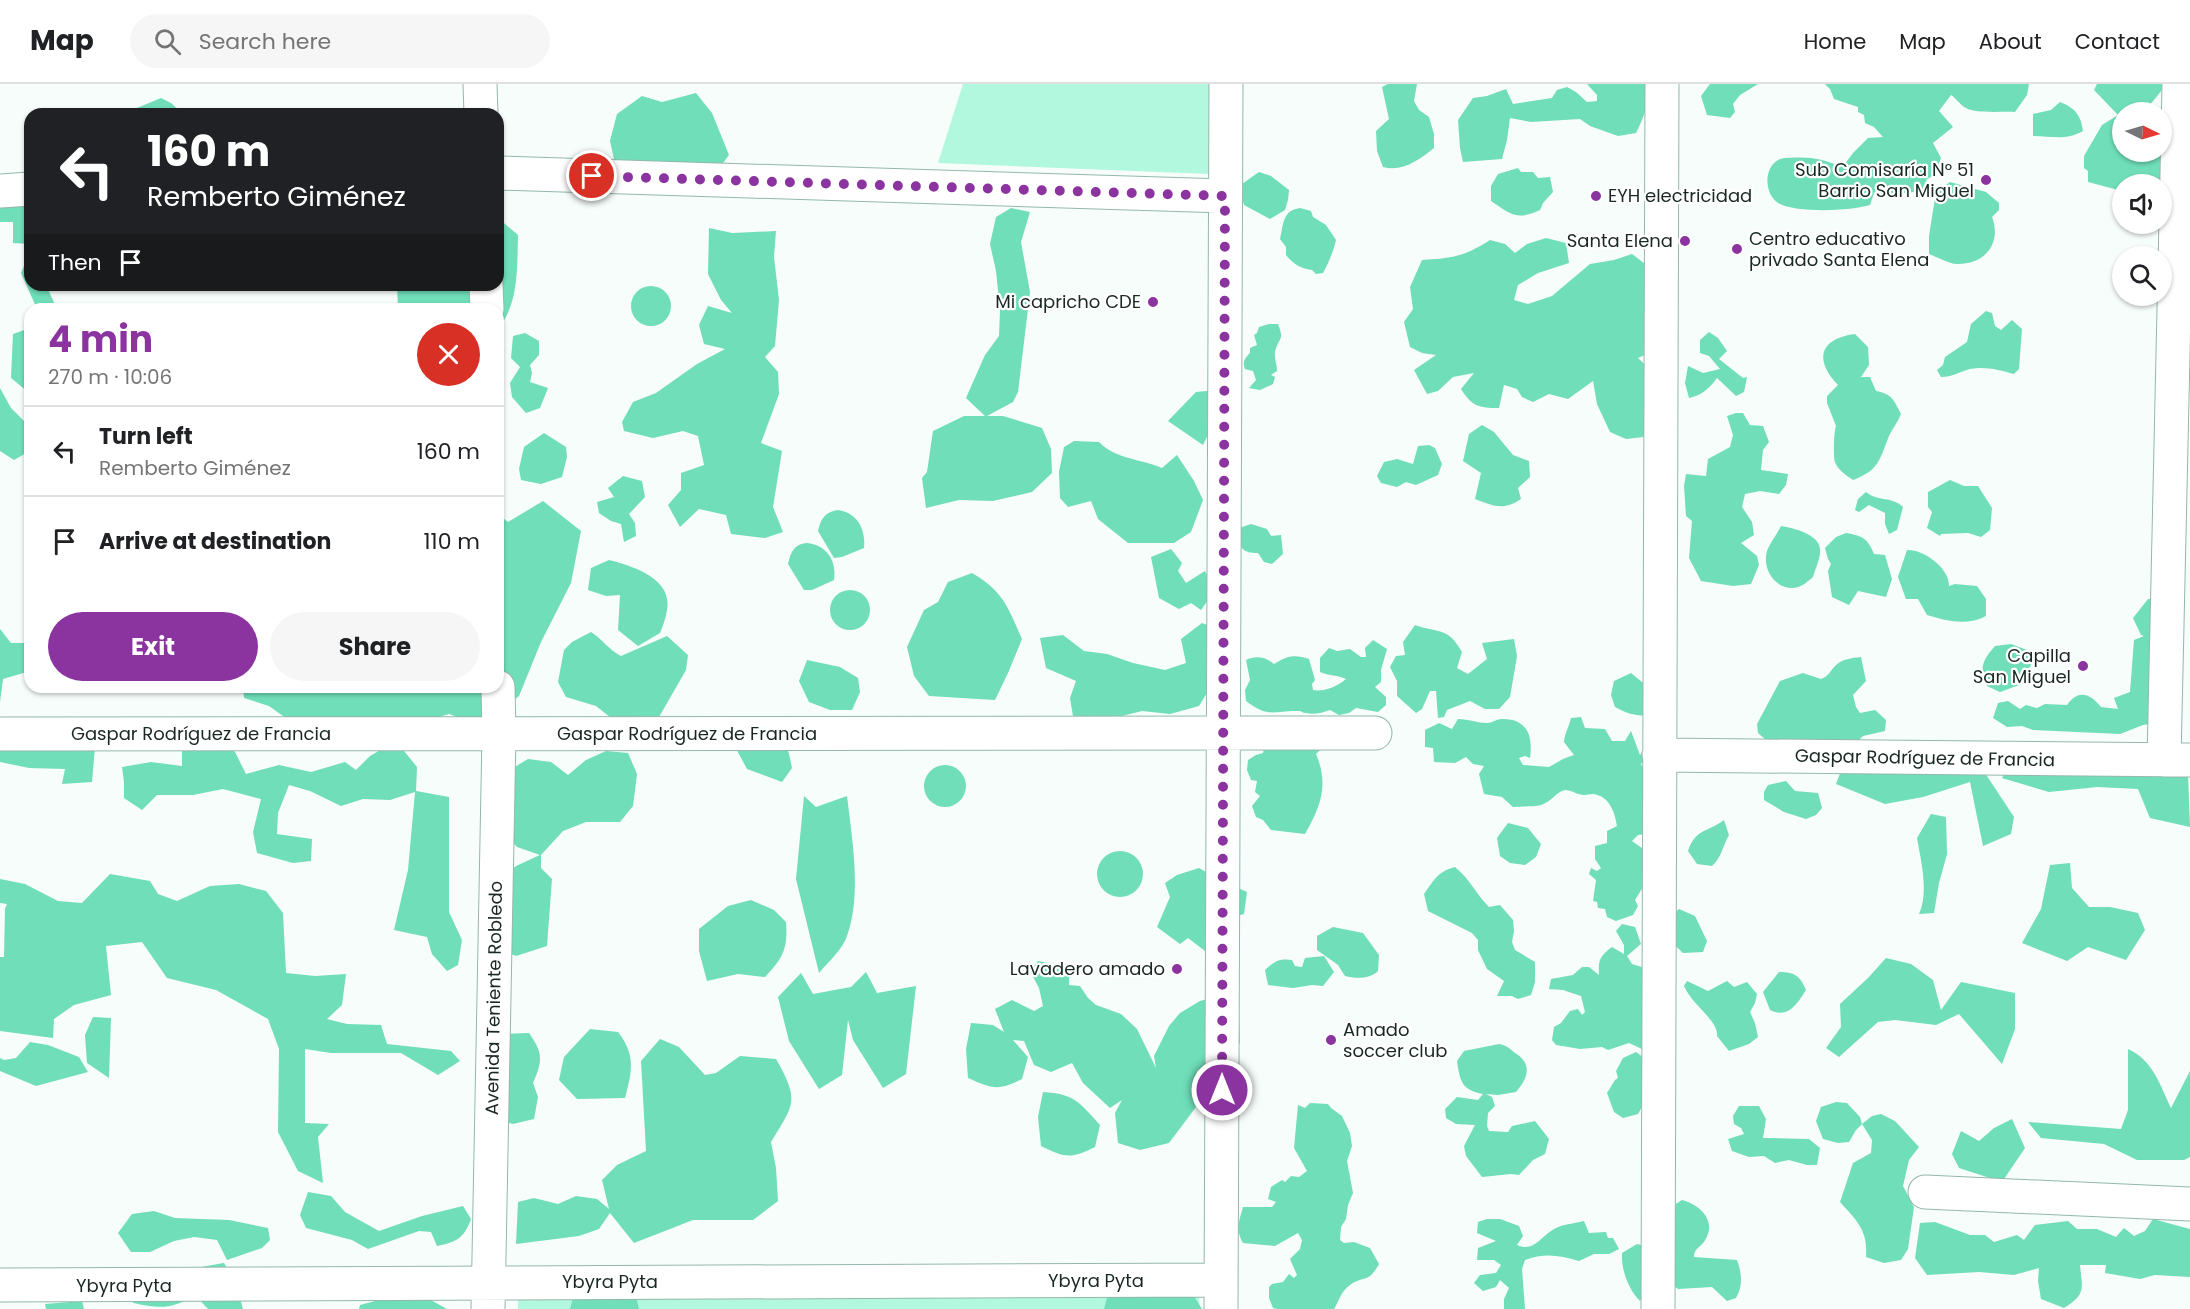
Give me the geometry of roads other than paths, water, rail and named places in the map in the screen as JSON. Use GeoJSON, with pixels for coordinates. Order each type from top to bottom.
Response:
{"type":"FeatureCollection","features":[{"type":"Feature","properties":{"kind":"street"},"geometry":{"type":"LineString","coordinates":[[480,84],[482,108]]}},
{"type":"Feature","properties":{"kind":"street"},"geometry":{"type":"LineString","coordinates":[[1221,1295],[1226,84]]}},
{"type":"Feature","properties":{"kind":"street"},"geometry":{"type":"LineString","coordinates":[[1658,1309],[1662,84]]}},
{"type":"Feature","properties":{"kind":"street"},"geometry":{"type":"LineString","coordinates":[[2177,760],[2179,84]]}},
{"type":"Feature","properties":{"kind":"street"},"geometry":{"type":"LineString","coordinates":[[504,173],[1225,196]]}},
{"type":"Feature","properties":{"kind":"street"},"geometry":{"type":"LineString","coordinates":[[0,190],[24,189]]}},
{"type":"Feature","properties":{"kind":"street","name":"Avenida Teniente Robledo"},"geometry":{"type":"LineString","coordinates":[[488,1296],[498,693]]}},
{"type":"Feature","properties":{"kind":"street","name":"Gaspar Rodríguez de Francia"},"geometry":{"type":"LineString","coordinates":[[0,734],[1375,733]]}},
{"type":"Feature","properties":{"kind":"street","name":"Gaspar Rodríguez de Francia"},"geometry":{"type":"LineString","coordinates":[[1659,755],[2177,760]]}},
{"type":"Feature","properties":{"kind":"street"},"geometry":{"type":"LineString","coordinates":[[1925,1192],[2190,1204]]}},
{"type":"Feature","properties":{"kind":"street","name":"Ybyra Pyta"},"geometry":{"type":"LineString","coordinates":[[0,1285],[71,1298],[1221,1295]]}},
{"type":"Feature","properties":{"kind":"place","name":"Sub Comisaría N° 51 Barrio San Miguel"},"geometry":{"type":"Point","coordinates":[1986,180]}},
{"type":"Feature","properties":{"kind":"place","name":"EYH electricidad"},"geometry":{"type":"Point","coordinates":[1596,196]}},
{"type":"Feature","properties":{"kind":"place","name":"Santa Elena"},"geometry":{"type":"Point","coordinates":[1685,241]}},
{"type":"Feature","properties":{"kind":"place","name":"Centro educativo privado Santa Elena"},"geometry":{"type":"Point","coordinates":[1737,249]}},
{"type":"Feature","properties":{"kind":"place","name":"Mi capricho CDE"},"geometry":{"type":"Point","coordinates":[1153,302]}},
{"type":"Feature","properties":{"kind":"place","name":"Capilla San Miguel"},"geometry":{"type":"Point","coordinates":[2083,666]}},
{"type":"Feature","properties":{"kind":"place","name":"Lavadero amado"},"geometry":{"type":"Point","coordinates":[1177,969]}},
{"type":"Feature","properties":{"kind":"place","name":"Amado soccer club"},"geometry":{"type":"Point","coordinates":[1331,1040]}}]}
